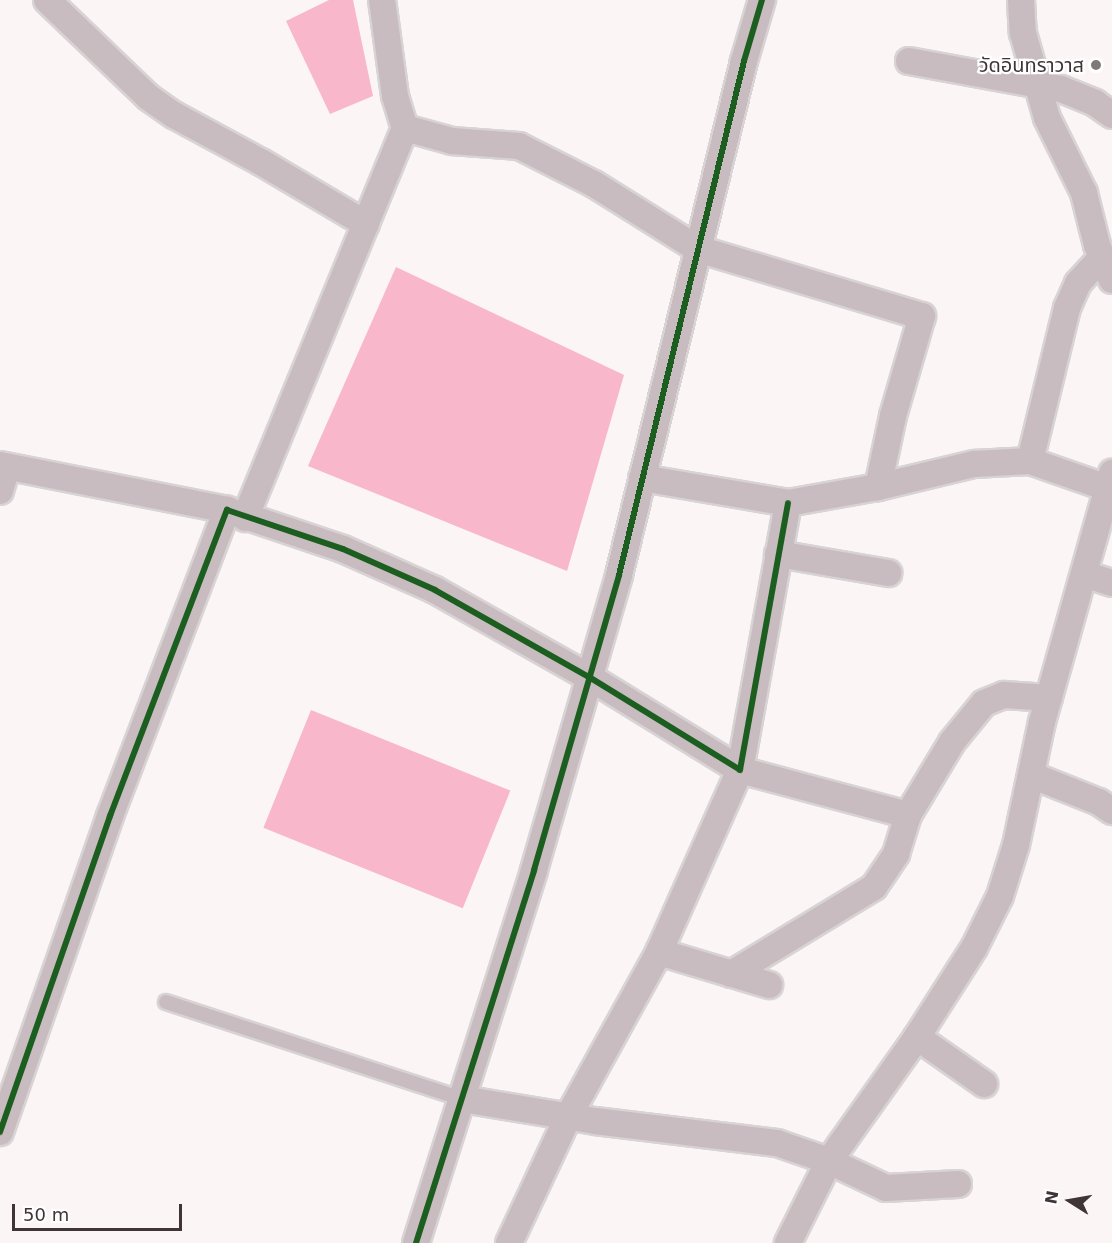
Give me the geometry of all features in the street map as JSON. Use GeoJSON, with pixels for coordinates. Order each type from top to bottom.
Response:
{"type":"FeatureCollection","features":[{"type":"Feature","properties":{"kind":"street"},"geometry":{"type":"LineString","coordinates":[[47,0],[148,97],[174,115],[261,162],[366,224]]}},
{"type":"Feature","properties":{"kind":"street"},"geometry":{"type":"LineString","coordinates":[[0,1132],[110,816],[236,514],[366,224],[405,128],[395,96],[382,0]]}},
{"type":"Feature","properties":{"kind":"street"},"geometry":{"type":"LineString","coordinates":[[416,1243],[534,870],[619,574],[744,61],[762,0]]}},
{"type":"Feature","properties":{"kind":"street"},"geometry":{"type":"LineString","coordinates":[[1021,0],[1023,33],[1047,118],[1084,193],[1102,257],[1112,280]]}},
{"type":"Feature","properties":{"kind":"street"},"geometry":{"type":"LineString","coordinates":[[909,61],[1061,89],[1095,103],[1112,115]]}},
{"type":"Feature","properties":{"kind":"street"},"geometry":{"type":"LineString","coordinates":[[405,128],[452,141],[519,146],[594,184],[698,249],[922,316],[893,416],[878,487]]}},
{"type":"Feature","properties":{"kind":"street"},"geometry":{"type":"LineString","coordinates":[[1030,461],[1066,308],[1078,283],[1102,257]]}},
{"type":"Feature","properties":{"kind":"street"},"geometry":{"type":"LineString","coordinates":[[642,478],[788,503],[878,487],[974,464],[1030,461],[1109,480],[1049,698],[1016,846],[1000,896],[974,948],[917,1037],[829,1161],[788,1243]]}},
{"type":"Feature","properties":{"kind":"street"},"geometry":{"type":"LineString","coordinates":[[0,491],[3,466],[236,514],[343,549],[435,590],[589,677],[740,770],[908,814]]}},
{"type":"Feature","properties":{"kind":"street"},"geometry":{"type":"LineString","coordinates":[[508,1243],[568,1117],[659,952],[740,770],[788,503]]}},
{"type":"Feature","properties":{"kind":"street"},"geometry":{"type":"LineString","coordinates":[[778,554],[888,573]]}},
{"type":"Feature","properties":{"kind":"street"},"geometry":{"type":"LineString","coordinates":[[1084,574],[1112,583]]}},
{"type":"Feature","properties":{"kind":"street"},"geometry":{"type":"LineString","coordinates":[[731,974],[874,887],[896,854],[908,814],[951,742],[984,703],[1004,695],[1049,698]]}},
{"type":"Feature","properties":{"kind":"street"},"geometry":{"type":"LineString","coordinates":[[1031,775],[1099,802],[1112,811]]}},
{"type":"Feature","properties":{"kind":"street"},"geometry":{"type":"LineString","coordinates":[[659,952],[769,985]]}},
{"type":"Feature","properties":{"kind":"street"},"geometry":{"type":"LineString","coordinates":[[917,1037],[984,1084]]}},
{"type":"Feature","properties":{"kind":"street"},"geometry":{"type":"LineString","coordinates":[[462,1099],[568,1117],[777,1143],[829,1161],[886,1188],[958,1184]]}},
{"type":"Feature","properties":{"kind":"lane"},"geometry":{"type":"LineString","coordinates":[[166,1002],[462,1099]]}},
{"type":"Feature","properties":{"kind":"shaded area"},"geometry":{"type":"Polygon","coordinates":[[[329,0],[353,0],[373,96],[330,114],[286,21],[329,0]]]}},
{"type":"Feature","properties":{"kind":"shaded area"},"geometry":{"type":"Polygon","coordinates":[[[396,267],[624,375],[567,571],[308,466],[396,267]]]}},
{"type":"Feature","properties":{"kind":"shaded area"},"geometry":{"type":"Polygon","coordinates":[[[311,710],[510,791],[463,908],[263,828],[311,710]]]}},
{"type":"Feature","properties":{"kind":"cycle path"},"geometry":{"type":"LineString","coordinates":[[416,1243],[534,870],[619,575],[744,61],[762,0]]}},
{"type":"Feature","properties":{"kind":"cycle path"},"geometry":{"type":"LineString","coordinates":[[0,1132],[110,816],[227,510],[343,549],[435,590],[589,677],[740,770],[788,503]]}},
{"type":"Feature","properties":{"kind":"place","name":"วัดอินทราวาส"},"geometry":{"type":"Point","coordinates":[1096,65]}}]}
